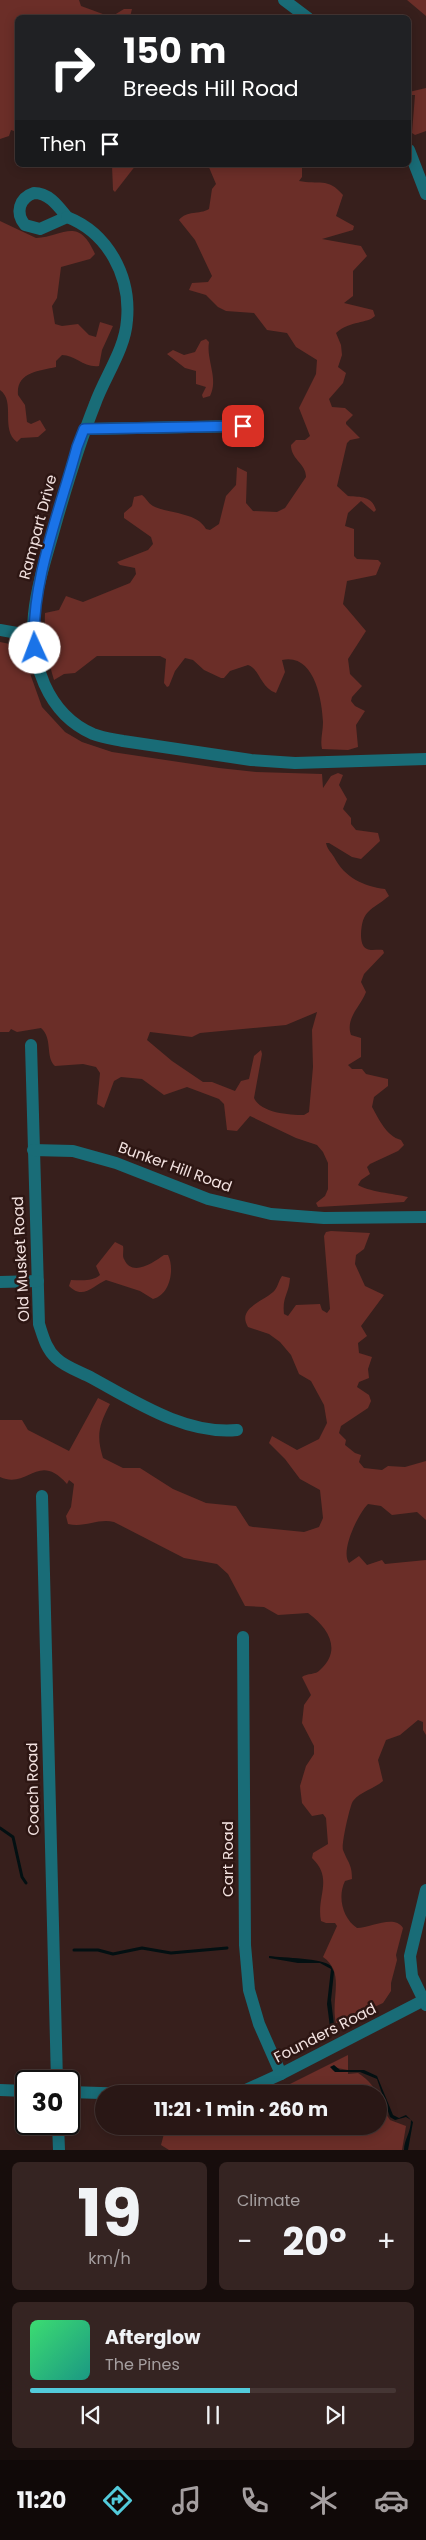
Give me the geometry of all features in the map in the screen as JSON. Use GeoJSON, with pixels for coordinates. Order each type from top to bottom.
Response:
{"type":"FeatureCollection","features":[{"type":"Feature","properties":{"kind":"street"},"geometry":{"type":"LineString","coordinates":[[284,0],[304,15]]}},
{"type":"Feature","properties":{"kind":"street"},"geometry":{"type":"LineString","coordinates":[[411,155],[426,194]]}},
{"type":"Feature","properties":{"kind":"street","name":"Rampart Drive"},"geometry":{"type":"LineString","coordinates":[[67,217],[83,224],[106,246],[123,279],[128,308],[121,346],[77,447],[34,608],[34,636],[41,678],[53,700],[61,710],[82,728],[102,737],[260,761],[295,763],[426,759]]}},
{"type":"Feature","properties":{"kind":"street"},"geometry":{"type":"LineString","coordinates":[[84,429],[243,426]]}},
{"type":"Feature","properties":{"kind":"street"},"geometry":{"type":"LineString","coordinates":[[0,630],[34,636]]}},
{"type":"Feature","properties":{"kind":"street","name":"Old Musket Road"},"geometry":{"type":"LineString","coordinates":[[31,1045],[39,1324],[46,1345],[56,1358],[136,1402],[194,1427],[219,1432],[238,1430]]}},
{"type":"Feature","properties":{"kind":"street","name":"Bunker Hill Road"},"geometry":{"type":"LineString","coordinates":[[33,1150],[73,1151],[116,1163],[208,1199],[271,1214],[324,1218],[426,1217]]}},
{"type":"Feature","properties":{"kind":"street"},"geometry":{"type":"LineString","coordinates":[[0,1282],[38,1281]]}},
{"type":"Feature","properties":{"kind":"street","name":"Coach Road"},"geometry":{"type":"LineString","coordinates":[[42,1496],[57,2070]]}},
{"type":"Feature","properties":{"kind":"street","name":"Cart Road"},"geometry":{"type":"LineString","coordinates":[[243,1637],[245,1945],[249,1990],[259,2024],[281,2074]]}},
{"type":"Feature","properties":{"kind":"street"},"geometry":{"type":"LineString","coordinates":[[425,2002],[412,1976],[410,1956],[426,1890]]}},
{"type":"Feature","properties":{"kind":"street","name":"Founders Road"},"geometry":{"type":"LineString","coordinates":[[257,2085],[425,2002]]}},
{"type":"Feature","properties":{"kind":"street"},"geometry":{"type":"LineString","coordinates":[[0,2090],[15,2091]]}},
{"type":"Feature","properties":{"kind":"street"},"geometry":{"type":"LineString","coordinates":[[80,2092],[95,2093]]}},
{"type":"Feature","properties":{"kind":"street"},"geometry":{"type":"LineString","coordinates":[[58,2135],[59,2150]]}},
{"type":"Feature","properties":{"kind":"shaded area"},"geometry":{"type":"Polygon","coordinates":[[[0,0],[79,0],[81,6],[106,15],[15,15],[15,131],[11,130],[9,136],[0,139],[0,0]]]}},
{"type":"Feature","properties":{"kind":"shaded area"},"geometry":{"type":"Polygon","coordinates":[[[407,0],[426,0],[426,16],[407,0]]]}},
{"type":"Feature","properties":{"kind":"shaded area"},"geometry":{"type":"Polygon","coordinates":[[[124,9],[132,9],[130,15],[114,15],[124,9]]]}},
{"type":"Feature","properties":{"kind":"shaded area"},"geometry":{"type":"Polygon","coordinates":[[[426,88],[426,131],[415,135],[412,133],[415,95],[411,95],[411,92],[426,88]]]}},
{"type":"Feature","properties":{"kind":"shaded area"},"geometry":{"type":"Polygon","coordinates":[[[112,167],[134,167],[115,192],[113,190],[112,167]]]}},
{"type":"Feature","properties":{"kind":"shaded area"},"geometry":{"type":"Polygon","coordinates":[[[209,167],[302,167],[302,177],[299,181],[327,184],[338,189],[343,195],[336,216],[354,226],[353,230],[322,239],[361,246],[367,256],[353,271],[353,296],[344,303],[373,310],[375,316],[347,326],[336,333],[341,345],[342,355],[338,367],[346,373],[343,383],[329,399],[332,407],[345,408],[353,415],[346,424],[360,438],[350,440],[347,443],[337,486],[348,496],[362,497],[369,500],[376,510],[374,512],[361,501],[348,513],[345,526],[354,529],[354,556],[357,559],[378,560],[381,563],[376,575],[347,581],[343,604],[366,631],[348,659],[350,674],[362,686],[352,697],[351,701],[355,706],[365,711],[356,725],[358,747],[348,750],[322,749],[323,722],[318,690],[309,670],[293,660],[282,660],[285,672],[276,693],[267,687],[255,670],[248,665],[230,671],[224,678],[221,678],[204,670],[193,660],[185,658],[175,671],[167,687],[164,683],[166,659],[160,656],[97,656],[75,673],[64,674],[54,680],[50,663],[46,639],[45,613],[59,610],[66,596],[83,602],[130,583],[136,574],[135,568],[120,565],[117,562],[148,550],[153,544],[151,537],[124,518],[124,513],[132,506],[134,497],[142,495],[153,506],[189,516],[210,530],[219,524],[226,496],[236,485],[237,467],[247,472],[246,503],[253,511],[277,512],[285,508],[306,477],[304,468],[293,454],[291,445],[296,440],[305,440],[310,436],[299,408],[316,374],[317,360],[296,347],[287,333],[267,330],[254,313],[226,311],[218,307],[206,295],[189,290],[192,283],[208,282],[212,276],[195,240],[179,220],[186,215],[209,209],[212,189],[216,184],[209,167]]]}},
{"type":"Feature","properties":{"kind":"shaded area"},"geometry":{"type":"Polygon","coordinates":[[[0,221],[36,238],[69,231],[82,235],[89,242],[95,254],[90,259],[61,267],[57,298],[52,306],[55,324],[62,326],[78,324],[89,335],[96,337],[100,322],[113,326],[102,350],[99,366],[89,365],[62,355],[56,361],[56,367],[30,374],[21,381],[18,387],[18,395],[25,405],[27,422],[31,424],[40,420],[46,430],[38,437],[21,438],[17,442],[9,430],[7,401],[5,395],[0,390],[0,221]]]}},
{"type":"Feature","properties":{"kind":"shaded area"},"geometry":{"type":"Polygon","coordinates":[[[206,339],[209,342],[213,383],[210,396],[203,398],[202,395],[206,387],[196,384],[196,371],[185,368],[167,354],[173,350],[184,355],[195,352],[201,341],[206,339]]]}},
{"type":"Feature","properties":{"kind":"shaded area"},"geometry":{"type":"Polygon","coordinates":[[[0,642],[15,645],[22,651],[42,707],[65,732],[82,742],[112,752],[219,768],[256,772],[322,774],[323,788],[331,776],[338,773],[343,775],[339,785],[347,799],[343,809],[351,818],[351,824],[356,830],[378,833],[380,841],[361,859],[352,857],[326,843],[328,849],[349,876],[369,886],[385,889],[389,896],[369,911],[363,920],[361,935],[363,945],[369,950],[383,950],[384,953],[364,974],[361,982],[366,992],[354,1012],[350,1029],[351,1035],[361,1038],[361,1057],[348,1065],[352,1069],[362,1069],[366,1074],[388,1079],[388,1086],[374,1097],[372,1107],[387,1131],[401,1140],[404,1145],[398,1151],[370,1164],[367,1167],[370,1174],[361,1180],[358,1185],[374,1191],[408,1197],[404,1202],[318,1207],[316,1203],[325,1196],[328,1189],[328,1163],[317,1145],[296,1138],[250,1116],[237,1131],[227,1130],[224,1104],[219,1099],[187,1087],[164,1095],[142,1079],[121,1077],[114,1081],[104,1108],[97,1104],[100,1073],[96,1067],[83,1064],[55,1066],[50,1058],[47,1037],[41,1028],[17,1032],[11,1029],[9,1032],[0,1032],[0,642]],[[317,1012],[286,1025],[200,1033],[192,1037],[150,1032],[147,1040],[172,1061],[203,1082],[212,1082],[235,1091],[241,1081],[249,1079],[254,1056],[261,1050],[262,1054],[254,1098],[269,1110],[283,1114],[304,1115],[309,1112],[313,1067],[312,1030],[317,1012]]]}},
{"type":"Feature","properties":{"kind":"shaded area"},"geometry":{"type":"Polygon","coordinates":[[[326,1232],[370,1233],[364,1249],[356,1255],[355,1264],[365,1286],[384,1295],[361,1326],[367,1336],[358,1343],[359,1353],[372,1357],[368,1369],[369,1378],[359,1382],[357,1387],[369,1395],[371,1401],[368,1408],[341,1426],[339,1433],[346,1440],[345,1445],[361,1455],[359,1462],[364,1468],[382,1470],[388,1466],[405,1467],[426,1461],[426,1520],[417,1512],[392,1515],[381,1506],[368,1504],[355,1524],[348,1542],[347,1557],[349,1563],[359,1556],[367,1565],[382,1560],[385,1564],[426,1560],[426,1735],[423,1730],[423,1722],[418,1720],[400,1735],[386,1740],[378,1760],[383,1781],[356,1798],[350,1810],[344,1833],[343,1850],[350,1867],[352,1879],[345,1881],[343,1887],[342,1901],[345,1913],[357,1928],[394,1922],[403,1928],[396,1955],[397,1960],[391,1983],[391,1991],[383,2003],[340,2023],[336,2023],[336,1979],[334,1971],[330,1963],[323,1957],[337,1926],[335,1923],[321,1921],[322,1873],[312,1858],[313,1853],[328,1844],[326,1818],[323,1814],[312,1816],[302,1803],[300,1786],[306,1766],[314,1754],[314,1746],[302,1723],[304,1705],[311,1695],[302,1677],[318,1672],[327,1663],[331,1648],[327,1633],[308,1613],[278,1615],[264,1607],[245,1606],[228,1574],[217,1564],[184,1558],[114,1522],[102,1521],[80,1525],[68,1524],[66,1516],[71,1507],[74,1484],[69,1480],[67,1484],[57,1475],[48,1471],[40,1471],[10,1480],[0,1477],[0,1420],[22,1420],[28,1430],[69,1451],[98,1398],[110,1404],[103,1418],[99,1436],[103,1458],[123,1468],[140,1468],[173,1489],[206,1503],[236,1506],[249,1526],[304,1532],[319,1527],[323,1518],[320,1490],[300,1479],[285,1459],[269,1443],[272,1436],[297,1450],[319,1439],[327,1423],[324,1405],[311,1381],[299,1374],[291,1355],[280,1342],[269,1334],[248,1327],[245,1320],[249,1309],[275,1290],[282,1276],[290,1278],[284,1303],[284,1314],[288,1316],[296,1305],[320,1304],[322,1310],[327,1313],[330,1309],[324,1236],[326,1232]]]}},
{"type":"Feature","properties":{"kind":"shaded area"},"geometry":{"type":"Polygon","coordinates":[[[115,1242],[123,1246],[123,1258],[132,1267],[143,1267],[164,1255],[168,1255],[171,1267],[170,1281],[159,1297],[153,1299],[140,1291],[106,1280],[83,1292],[74,1290],[69,1286],[71,1280],[90,1280],[100,1275],[96,1266],[115,1242]]]}},
{"type":"Feature","properties":{"kind":"shaded area"},"geometry":{"type":"Polygon","coordinates":[[[269,1956],[320,1961],[331,1966],[334,1972],[331,2000],[334,2025],[330,2027],[327,2004],[331,1969],[320,1963],[298,1963],[269,1958],[269,1956]]]}},
{"type":"Feature","properties":{"kind":"shaded area"},"geometry":{"type":"Polygon","coordinates":[[[348,2055],[348,2070],[337,2068],[332,2070],[348,2072],[348,2074],[358,2073],[372,2085],[288,2085],[348,2055]]]}},
{"type":"Feature","properties":{"kind":"shaded area"},"geometry":{"type":"Polygon","coordinates":[[[334,2065],[340,2070],[364,2070],[377,2076],[381,2085],[377,2079],[360,2072],[335,2072],[330,2067],[334,2065]]]}},
{"type":"Feature","properties":{"kind":"shaded area"},"geometry":{"type":"Polygon","coordinates":[[[387,2100],[393,2115],[399,2118],[406,2115],[411,2120],[406,2117],[395,2120],[390,2117],[387,2100]]]}},
{"type":"Feature","properties":{"kind":"shaded area"},"geometry":{"type":"Polygon","coordinates":[[[387,2115],[390,2120],[406,2126],[402,2150],[169,2150],[161,2145],[164,2135],[387,2135],[387,2115]]]}},
{"type":"Feature","properties":{"kind":"shaded area"},"geometry":{"type":"Polygon","coordinates":[[[411,2120],[413,2122],[408,2150],[404,2150],[411,2120]]]}},
{"type":"Feature","properties":{"kind":"waterway"},"geometry":{"type":"LineString","coordinates":[[0,1828],[13,1837],[22,1877],[26,1883]]}},
{"type":"Feature","properties":{"kind":"waterway"},"geometry":{"type":"LineString","coordinates":[[74,1950],[98,1950],[113,1954],[142,1948],[171,1953],[227,1948]]}},
{"type":"Feature","properties":{"kind":"route"},"geometry":{"type":"LineString","coordinates":[[35,648],[34,608],[77,447],[84,429],[243,426]]}}]}
